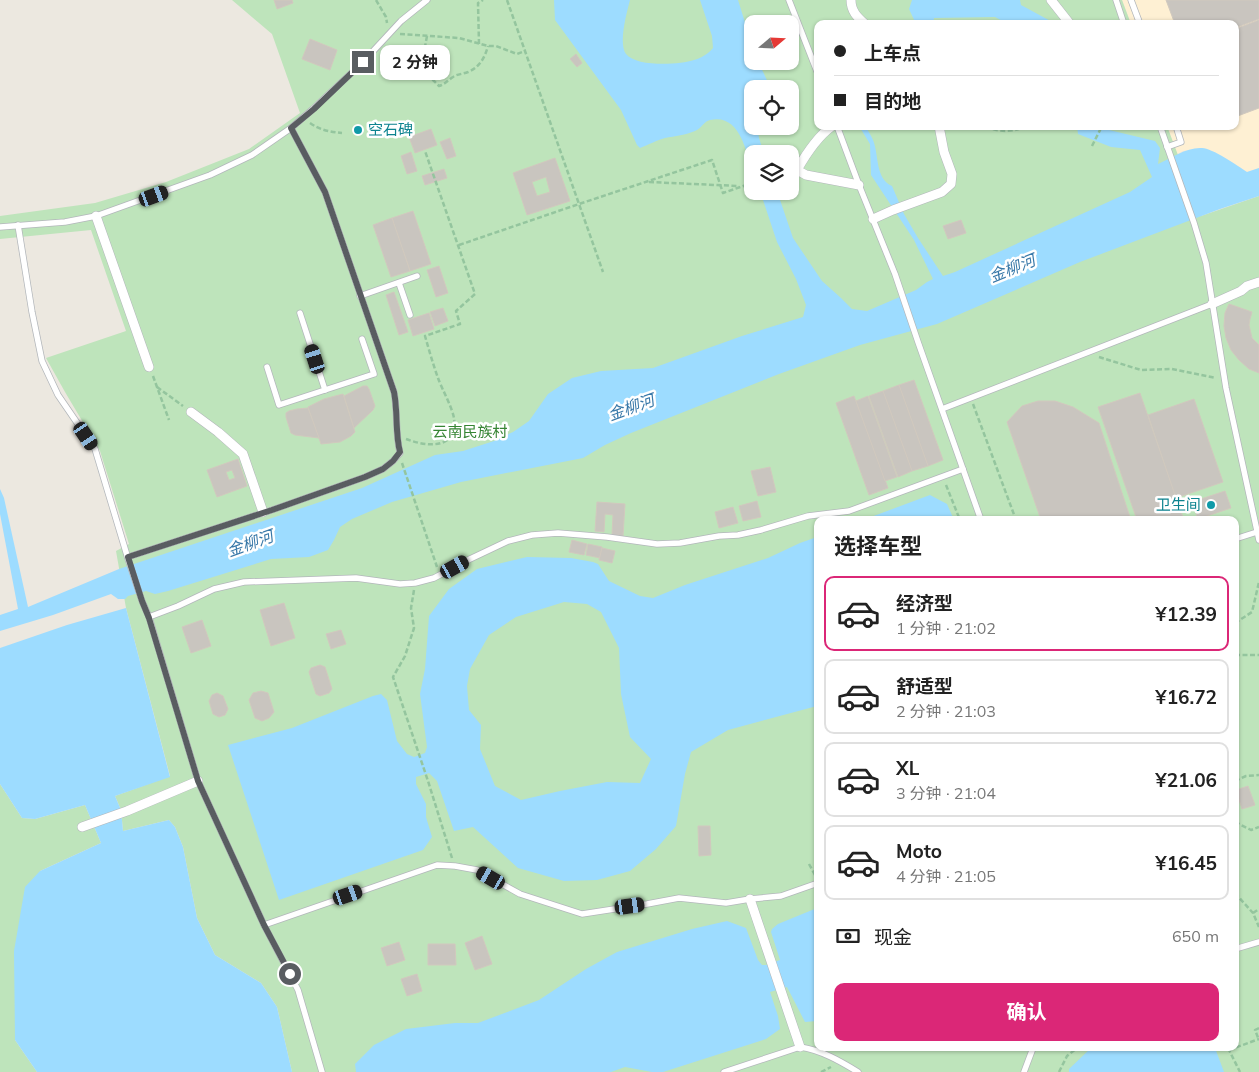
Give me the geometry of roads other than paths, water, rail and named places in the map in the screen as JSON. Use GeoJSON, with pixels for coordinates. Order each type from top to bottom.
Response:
{"type":"FeatureCollection","features":[{"type":"Feature","properties":{"kind":"street"},"geometry":{"type":"LineString","coordinates":[[850,0],[852,9],[860,20]]}},
{"type":"Feature","properties":{"kind":"street"},"geometry":{"type":"LineString","coordinates":[[1051,0],[1067,20]]}},
{"type":"Feature","properties":{"kind":"street"},"geometry":{"type":"LineString","coordinates":[[799,164],[827,130]]}},
{"type":"Feature","properties":{"kind":"street"},"geometry":{"type":"LineString","coordinates":[[873,218],[942,192],[951,184],[952,174],[944,152],[940,130]]}},
{"type":"Feature","properties":{"kind":"street"},"geometry":{"type":"LineString","coordinates":[[799,173],[859,185]]}},
{"type":"Feature","properties":{"kind":"street"},"geometry":{"type":"LineString","coordinates":[[96,216],[149,367]]}},
{"type":"Feature","properties":{"kind":"street"},"geometry":{"type":"LineString","coordinates":[[1212,304],[1259,282]]}},
{"type":"Feature","properties":{"kind":"street"},"geometry":{"type":"LineString","coordinates":[[191,412],[243,454],[264,512]]}},
{"type":"Feature","properties":{"kind":"street"},"geometry":{"type":"LineString","coordinates":[[82,827],[127,811],[198,781]]}},
{"type":"Feature","properties":{"kind":"street"},"geometry":{"type":"LineString","coordinates":[[750,899],[800,1047]]}},
{"type":"Feature","properties":{"kind":"lane"},"geometry":{"type":"LineString","coordinates":[[0,227],[65,222],[96,216],[210,175],[252,155],[303,118],[363,62],[401,21],[427,0]]}},
{"type":"Feature","properties":{"kind":"lane"},"geometry":{"type":"LineString","coordinates":[[789,0],[814,64]]}},
{"type":"Feature","properties":{"kind":"lane"},"geometry":{"type":"LineString","coordinates":[[1116,0],[1123,20]]}},
{"type":"Feature","properties":{"kind":"lane"},"geometry":{"type":"LineString","coordinates":[[1131,0],[1138,20]]}},
{"type":"Feature","properties":{"kind":"lane"},"geometry":{"type":"LineString","coordinates":[[129,560],[365,477],[383,469],[400,452],[397,441],[397,406],[394,392],[325,192],[291,128]]}},
{"type":"Feature","properties":{"kind":"lane"},"geometry":{"type":"LineString","coordinates":[[839,130],[859,185],[895,274],[980,516]]}},
{"type":"Feature","properties":{"kind":"lane"},"geometry":{"type":"LineString","coordinates":[[1161,130],[1206,263],[1225,379],[1259,540]]}},
{"type":"Feature","properties":{"kind":"lane"},"geometry":{"type":"LineString","coordinates":[[1167,147],[1181,142],[1177,130]]}},
{"type":"Feature","properties":{"kind":"lane"},"geometry":{"type":"LineString","coordinates":[[18,225],[42,361],[58,395],[95,449],[198,781],[264,925],[298,990],[322,1072]]}},
{"type":"Feature","properties":{"kind":"lane"},"geometry":{"type":"LineString","coordinates":[[360,296],[417,276]]}},
{"type":"Feature","properties":{"kind":"lane"},"geometry":{"type":"LineString","coordinates":[[399,283],[410,315]]}},
{"type":"Feature","properties":{"kind":"lane"},"geometry":{"type":"LineString","coordinates":[[942,409],[1212,304]]}},
{"type":"Feature","properties":{"kind":"lane"},"geometry":{"type":"LineString","coordinates":[[300,313],[325,390]]}},
{"type":"Feature","properties":{"kind":"lane"},"geometry":{"type":"LineString","coordinates":[[362,338],[374,374]]}},
{"type":"Feature","properties":{"kind":"lane"},"geometry":{"type":"LineString","coordinates":[[267,367],[279,405],[386,370]]}},
{"type":"Feature","properties":{"kind":"lane"},"geometry":{"type":"LineString","coordinates":[[149,618],[214,589],[244,582],[356,578],[400,584],[415,583],[434,578],[508,541],[532,535],[558,532],[657,544],[680,543],[719,536],[738,535],[808,516],[848,511],[963,469]]}},
{"type":"Feature","properties":{"kind":"lane"},"geometry":{"type":"LineString","coordinates":[[1239,538],[1257,532]]}},
{"type":"Feature","properties":{"kind":"lane"},"geometry":{"type":"LineString","coordinates":[[264,925],[437,865],[477,870],[520,894],[582,914],[679,898],[726,904],[750,899],[782,896],[814,884]]}},
{"type":"Feature","properties":{"kind":"lane"},"geometry":{"type":"LineString","coordinates":[[1239,947],[1259,942]]}},
{"type":"Feature","properties":{"kind":"lane"},"geometry":{"type":"LineString","coordinates":[[724,1072],[800,1047],[814,1050]]}},
{"type":"Feature","properties":{"kind":"lane"},"geometry":{"type":"LineString","coordinates":[[816,1051],[858,1072]]}},
{"type":"Feature","properties":{"kind":"lane"},"geometry":{"type":"LineString","coordinates":[[1024,1072],[1032,1051]]}},
{"type":"Feature","properties":{"kind":"water"},"geometry":{"type":"Polygon","coordinates":[[[554,0],[630,0],[624,27],[623,43],[626,54],[631,58],[648,63],[678,63],[704,56],[713,48],[712,36],[700,0],[738,0],[744,19],[744,70],[762,70],[767,80],[744,80],[744,135],[758,135],[761,145],[744,145],[734,127],[720,119],[710,120],[695,131],[662,139],[640,148],[621,110],[555,20],[554,0]]]}},
{"type":"Feature","properties":{"kind":"water"},"geometry":{"type":"Polygon","coordinates":[[[912,0],[1020,0],[1021,5],[1049,20],[1001,20],[995,17],[914,20],[909,9],[912,0]]]}},
{"type":"Feature","properties":{"kind":"water","name":"金柳河"},"geometry":{"type":"Polygon","coordinates":[[[861,130],[867,130],[873,140],[878,166],[883,178],[892,186],[904,214],[943,276],[1130,192],[1152,177],[1140,150],[1111,147],[1078,134],[1078,130],[1109,130],[1155,141],[1160,148],[1158,164],[1185,151],[1202,148],[1218,154],[1247,172],[1259,168],[1259,196],[1080,262],[937,324],[860,345],[779,374],[631,433],[583,458],[461,482],[392,502],[352,519],[340,527],[328,550],[309,557],[271,559],[155,594],[146,591],[128,596],[125,599],[118,599],[111,594],[53,615],[0,631],[0,615],[18,609],[0,514],[0,489],[4,498],[28,607],[119,569],[362,488],[435,455],[463,451],[494,441],[513,432],[529,421],[548,394],[572,378],[601,371],[653,368],[742,336],[803,317],[806,305],[796,279],[777,242],[763,200],[780,200],[793,238],[822,281],[852,309],[867,311],[916,290],[933,279],[914,240],[871,175],[870,144],[861,130]]]}},
{"type":"Feature","properties":{"kind":"water"},"geometry":{"type":"Polygon","coordinates":[[[930,495],[947,504],[952,516],[874,516],[930,495]]]}},
{"type":"Feature","properties":{"kind":"water"},"geometry":{"type":"Polygon","coordinates":[[[814,538],[814,707],[728,730],[691,752],[685,774],[676,826],[656,849],[630,871],[597,880],[564,881],[518,868],[473,827],[454,831],[437,781],[429,773],[416,777],[416,784],[426,804],[426,817],[432,837],[423,850],[279,900],[228,745],[292,728],[381,694],[387,700],[397,741],[407,754],[414,757],[425,753],[427,747],[420,694],[425,669],[429,616],[449,589],[477,569],[527,557],[571,558],[598,564],[609,581],[640,596],[653,598],[685,585],[768,558],[814,538]],[[564,602],[516,617],[489,635],[470,669],[467,686],[469,710],[481,725],[480,749],[495,786],[521,800],[607,782],[640,783],[651,759],[630,737],[621,694],[619,648],[601,612],[587,604],[564,602]]]}},
{"type":"Feature","properties":{"kind":"water"},"geometry":{"type":"Polygon","coordinates":[[[126,608],[170,777],[115,796],[121,810],[123,831],[169,820],[175,827],[183,847],[197,918],[215,955],[261,983],[277,1007],[292,1072],[37,1072],[15,1040],[14,951],[25,887],[40,871],[101,843],[85,805],[35,819],[22,818],[0,784],[0,648],[67,625],[126,608]]]}},
{"type":"Feature","properties":{"kind":"water"},"geometry":{"type":"Polygon","coordinates":[[[814,909],[814,1021],[805,1022],[787,987],[770,992],[780,1029],[766,1039],[663,1072],[625,1067],[611,1072],[356,1072],[355,1064],[374,1045],[406,1029],[455,1023],[478,1023],[539,1000],[586,969],[617,952],[692,929],[727,921],[746,928],[758,960],[762,965],[766,965],[780,960],[771,932],[778,924],[814,909]]]}},
{"type":"Feature","properties":{"kind":"water"},"geometry":{"type":"Polygon","coordinates":[[[1088,1051],[1216,1051],[1224,1072],[1069,1072],[1069,1069],[1088,1051]]]}},
{"type":"Feature","properties":{"kind":"place","name":"空石碑"},"geometry":{"type":"Point","coordinates":[358,130]}},
{"type":"Feature","properties":{"kind":"place","name":"卫生间"},"geometry":{"type":"Point","coordinates":[1211,505]}},
{"type":"Feature","properties":{"kind":"park label","name":"云南民族村"},"geometry":{"type":"Point","coordinates":[470,432]}}]}
